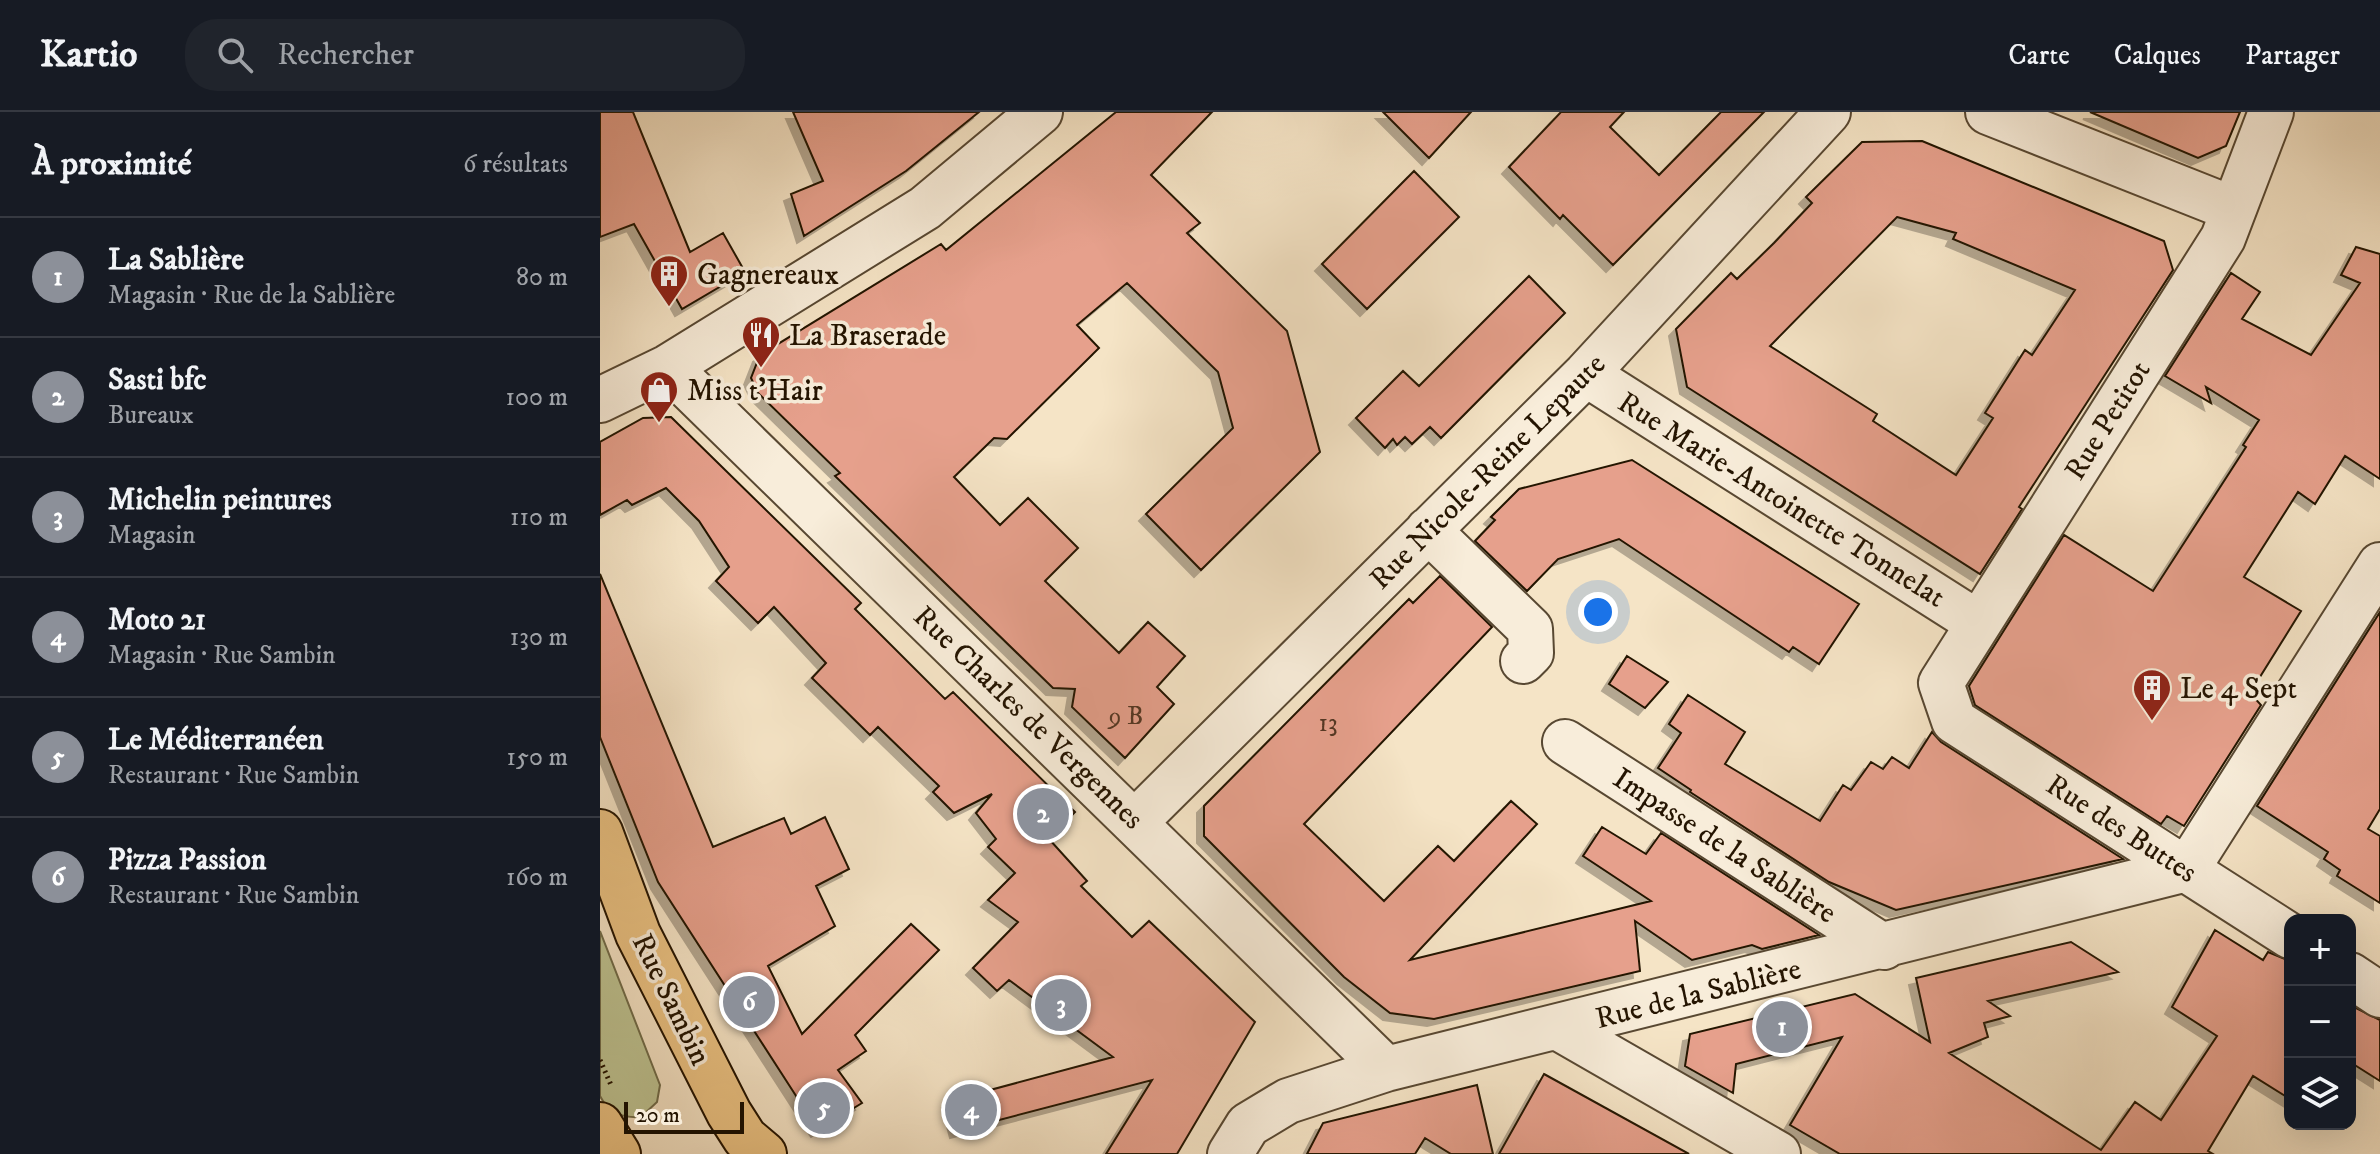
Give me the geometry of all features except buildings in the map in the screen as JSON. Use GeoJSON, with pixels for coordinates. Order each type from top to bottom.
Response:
{"type":"FeatureCollection","features":[{"type":"Feature","properties":{"kind":"main road","name":"Rue Sambin"},"geometry":{"type":"LineString","coordinates":[[600,832],[638,934],[749,1149]]}},
{"type":"Feature","properties":{"kind":"main road"},"geometry":{"type":"LineString","coordinates":[[600,1125],[618,1154]]}},
{"type":"Feature","properties":{"kind":"street"},"geometry":{"type":"LineString","coordinates":[[600,400],[668,367],[925,208],[1040,112]]}},
{"type":"Feature","properties":{"kind":"street","name":"Rue Nicole-Reine Lepaute"},"geometry":{"type":"LineString","coordinates":[[1136,821],[1586,374],[1828,112]]}},
{"type":"Feature","properties":{"kind":"street"},"geometry":{"type":"LineString","coordinates":[[1988,112],[2233,209]]}},
{"type":"Feature","properties":{"kind":"street","name":"Rue Petitot"},"geometry":{"type":"LineString","coordinates":[[1954,721],[1941,683],[2223,238],[2271,112]]}},
{"type":"Feature","properties":{"kind":"street","name":"Rue Charles de Vergennes"},"geometry":{"type":"LineString","coordinates":[[668,367],[1136,821],[1386,1069]]}},
{"type":"Feature","properties":{"kind":"street","name":"Rue Marie-Antoinette Tonnelat"},"geometry":{"type":"LineString","coordinates":[[1586,374],[1978,623]]}},
{"type":"Feature","properties":{"kind":"street"},"geometry":{"type":"LineString","coordinates":[[1428,530],[1530,629],[1531,653],[1523,661]]}},
{"type":"Feature","properties":{"kind":"street"},"geometry":{"type":"LineString","coordinates":[[2187,869],[2380,565]]}},
{"type":"Feature","properties":{"kind":"street","name":"Rue des Buttes"},"geometry":{"type":"LineString","coordinates":[[1954,721],[2284,932]]}},
{"type":"Feature","properties":{"kind":"street","name":"Impasse de la Sablière"},"geometry":{"type":"LineString","coordinates":[[1565,742],[1884,947]]}},
{"type":"Feature","properties":{"kind":"street","name":"Rue de la Sablière"},"geometry":{"type":"LineString","coordinates":[[1230,1154],[1248,1125],[1288,1101],[1386,1069],[2187,869]]}},
{"type":"Feature","properties":{"kind":"street"},"geometry":{"type":"LineString","coordinates":[[2356,979],[2380,995]]}},
{"type":"Feature","properties":{"kind":"street"},"geometry":{"type":"LineString","coordinates":[[1557,1027],[1778,1154]]}},
{"type":"Feature","properties":{"kind":"green space"},"geometry":{"type":"Polygon","coordinates":[[[600,931],[660,1085],[657,1102],[641,1117],[617,1114],[600,1096],[600,931]]]}},
{"type":"Feature","properties":{"kind":"place","name":"Gagnereaux"},"geometry":{"type":"Point","coordinates":[669,308]}},
{"type":"Feature","properties":{"kind":"place","name":"La Braserade"},"geometry":{"type":"Point","coordinates":[761,369]}},
{"type":"Feature","properties":{"kind":"place","name":"Miss t'Hair"},"geometry":{"type":"Point","coordinates":[659,424]}},
{"type":"Feature","properties":{"kind":"place","name":"Le 4 Sept"},"geometry":{"type":"Point","coordinates":[2152,722]}},
{"type":"Feature","properties":{"kind":"place","name":"Sasti bfc"},"geometry":{"type":"Point","coordinates":[1043,814]}},
{"type":"Feature","properties":{"kind":"place","name":"Pizza Passion"},"geometry":{"type":"Point","coordinates":[749,1002]}},
{"type":"Feature","properties":{"kind":"place","name":"Michelin peintures"},"geometry":{"type":"Point","coordinates":[1061,1005]}},
{"type":"Feature","properties":{"kind":"place","name":"La Sablière"},"geometry":{"type":"Point","coordinates":[1782,1027]}},
{"type":"Feature","properties":{"kind":"place","name":"Le Méditerranéen"},"geometry":{"type":"Point","coordinates":[824,1108]}},
{"type":"Feature","properties":{"kind":"place","name":"Moto 21"},"geometry":{"type":"Point","coordinates":[971,1110]}}]}
